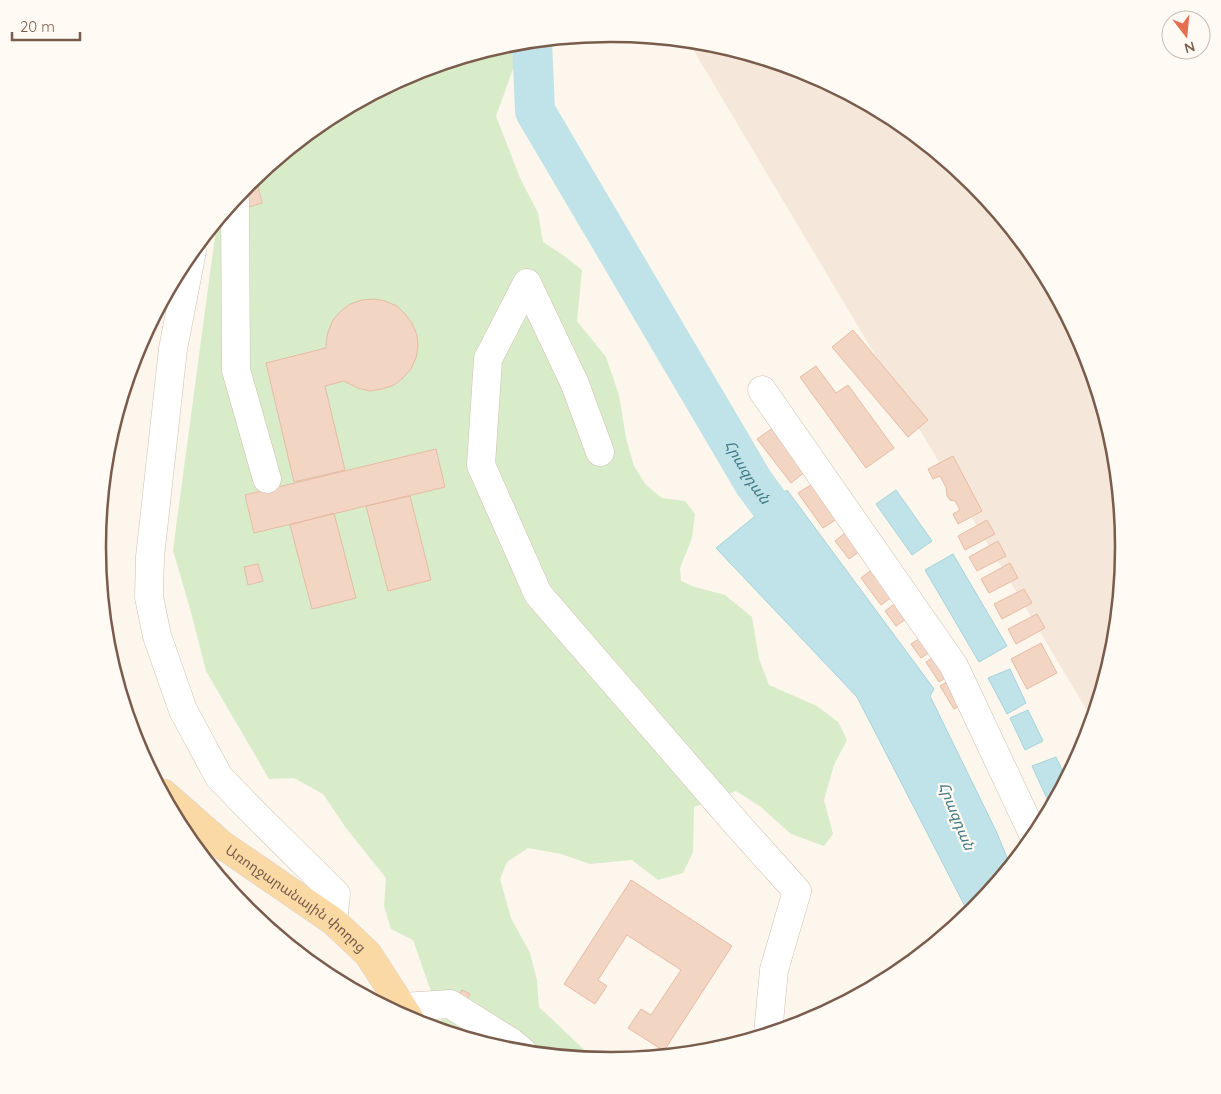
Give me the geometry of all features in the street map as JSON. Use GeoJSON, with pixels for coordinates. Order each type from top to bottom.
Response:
{"type":"FeatureCollection","features":[{"type":"Feature","properties":{"kind":"main road","name":"Առողջարանային փողոց"},"geometry":{"type":"LineString","coordinates":[[179,807],[221,844],[334,921],[368,954],[401,1006]]}},
{"type":"Feature","properties":{"kind":"street"},"geometry":{"type":"LineString","coordinates":[[235,210],[236,370],[268,479]]}},
{"type":"Feature","properties":{"kind":"street"},"geometry":{"type":"LineString","coordinates":[[188,272],[173,349],[150,557],[149,597],[158,636],[182,710],[219,777],[336,894],[334,921]]}},
{"type":"Feature","properties":{"kind":"street"},"geometry":{"type":"LineString","coordinates":[[600,452],[575,384],[527,283],[488,359],[480,465],[538,594],[797,892],[774,970],[769,1026]]}},
{"type":"Feature","properties":{"kind":"street"},"geometry":{"type":"LineString","coordinates":[[762,390],[954,666],[1030,827]]}},
{"type":"Feature","properties":{"kind":"street"},"geometry":{"type":"LineString","coordinates":[[414,1011],[450,1004],[510,1042]]}},
{"type":"Feature","properties":{"kind":"shaded area"},"geometry":{"type":"Polygon","coordinates":[[[693,50],[773,69],[804,81],[863,110],[891,128],[943,168],[990,214],[1030,267],[1047,295],[1077,354],[1088,385],[1098,416],[1111,481],[1115,547],[1111,613],[1098,678],[1087,711],[693,50]]]}},
{"type":"Feature","properties":{"kind":"green space"},"geometry":{"type":"Polygon","coordinates":[[[520,51],[496,116],[520,178],[538,213],[543,242],[582,270],[577,321],[606,357],[619,395],[626,438],[634,466],[646,485],[662,498],[685,501],[695,514],[692,538],[680,568],[681,581],[725,595],[752,617],[759,659],[769,685],[817,706],[838,722],[847,740],[834,765],[824,800],[833,834],[824,846],[791,834],[761,807],[736,791],[694,807],[693,852],[683,873],[658,880],[632,860],[590,864],[561,854],[528,848],[507,862],[500,879],[511,918],[530,953],[537,980],[539,1007],[585,1050],[512,1042],[442,1023],[413,940],[391,929],[384,906],[386,878],[346,828],[323,794],[294,778],[269,779],[206,671],[173,550],[215,233],[231,214],[278,168],[303,147],[358,110],[417,81],[448,69],[520,51]]]}},
{"type":"Feature","properties":{"kind":"water"},"geometry":{"type":"Polygon","coordinates":[[[787,490],[934,689],[930,696],[997,833],[1007,859],[965,906],[857,697],[716,548],[787,490]]]}},
{"type":"Feature","properties":{"kind":"water"},"geometry":{"type":"Polygon","coordinates":[[[896,490],[932,541],[912,555],[876,504],[896,490]]]}},
{"type":"Feature","properties":{"kind":"water"},"geometry":{"type":"Polygon","coordinates":[[[953,554],[1007,646],[979,662],[925,570],[953,554]]]}},
{"type":"Feature","properties":{"kind":"water"},"geometry":{"type":"Polygon","coordinates":[[[1010,669],[1026,703],[1007,714],[988,678],[1010,669]]]}},
{"type":"Feature","properties":{"kind":"water"},"geometry":{"type":"Polygon","coordinates":[[[1028,710],[1043,741],[1025,750],[1010,718],[1028,710]]]}},
{"type":"Feature","properties":{"kind":"water"},"geometry":{"type":"Polygon","coordinates":[[[1056,757],[1063,771],[1047,799],[1032,766],[1056,757]]]}},
{"type":"Feature","properties":{"kind":"building"},"geometry":{"type":"Polygon","coordinates":[[[258,186],[262,203],[249,207],[246,198],[258,186]]]}},
{"type":"Feature","properties":{"kind":"building"},"geometry":{"type":"Polygon","coordinates":[[[374,299],[397,306],[412,323],[417,335],[416,358],[411,369],[403,378],[394,385],[382,389],[370,391],[358,388],[344,381],[325,386],[345,470],[294,482],[266,363],[326,348],[328,332],[333,320],[341,311],[350,304],[374,299]]]}},
{"type":"Feature","properties":{"kind":"building"},"geometry":{"type":"Polygon","coordinates":[[[853,330],[928,420],[908,437],[832,347],[853,330]]]}},
{"type":"Feature","properties":{"kind":"building"},"geometry":{"type":"Polygon","coordinates":[[[816,366],[836,393],[848,385],[894,448],[866,468],[800,377],[816,366]]]}},
{"type":"Feature","properties":{"kind":"building"},"geometry":{"type":"Polygon","coordinates":[[[777,425],[810,468],[791,483],[757,439],[777,425]]]}},
{"type":"Feature","properties":{"kind":"building"},"geometry":{"type":"Polygon","coordinates":[[[436,449],[445,487],[254,533],[245,495],[436,449]]]}},
{"type":"Feature","properties":{"kind":"building"},"geometry":{"type":"Polygon","coordinates":[[[953,456],[982,511],[958,524],[953,514],[960,510],[955,501],[950,500],[947,496],[946,487],[940,476],[933,479],[928,469],[953,456]]]}},
{"type":"Feature","properties":{"kind":"building"},"geometry":{"type":"Polygon","coordinates":[[[817,481],[841,516],[823,528],[798,493],[817,481]]]}},
{"type":"Feature","properties":{"kind":"building"},"geometry":{"type":"Polygon","coordinates":[[[410,496],[431,580],[388,591],[366,506],[410,496]]]}},
{"type":"Feature","properties":{"kind":"building"},"geometry":{"type":"Polygon","coordinates":[[[334,513],[356,598],[312,609],[290,525],[334,513]]]}},
{"type":"Feature","properties":{"kind":"building"},"geometry":{"type":"Polygon","coordinates":[[[987,520],[995,534],[965,550],[958,536],[987,520]]]}},
{"type":"Feature","properties":{"kind":"building"},"geometry":{"type":"Polygon","coordinates":[[[850,529],[864,548],[849,559],[835,541],[850,529]]]}},
{"type":"Feature","properties":{"kind":"building"},"geometry":{"type":"Polygon","coordinates":[[[998,541],[1006,556],[977,571],[969,557],[998,541]]]}},
{"type":"Feature","properties":{"kind":"building"},"geometry":{"type":"Polygon","coordinates":[[[1010,563],[1018,578],[989,593],[981,579],[1010,563]]]}},
{"type":"Feature","properties":{"kind":"building"},"geometry":{"type":"Polygon","coordinates":[[[258,564],[263,581],[248,585],[244,567],[258,564]]]}},
{"type":"Feature","properties":{"kind":"building"},"geometry":{"type":"Polygon","coordinates":[[[877,566],[897,593],[881,605],[861,578],[877,566]]]}},
{"type":"Feature","properties":{"kind":"building"},"geometry":{"type":"Polygon","coordinates":[[[1024,589],[1032,603],[1002,619],[994,604],[1024,589]]]}},
{"type":"Feature","properties":{"kind":"building"},"geometry":{"type":"Polygon","coordinates":[[[899,601],[910,616],[896,626],[885,611],[899,601]]]}},
{"type":"Feature","properties":{"kind":"building"},"geometry":{"type":"Polygon","coordinates":[[[1037,614],[1045,628],[1016,644],[1008,629],[1037,614]]]}},
{"type":"Feature","properties":{"kind":"building"},"geometry":{"type":"Polygon","coordinates":[[[926,634],[936,648],[921,658],[911,644],[926,634]]]}},
{"type":"Feature","properties":{"kind":"building"},"geometry":{"type":"Polygon","coordinates":[[[1041,643],[1057,673],[1027,689],[1011,659],[1041,643]]]}},
{"type":"Feature","properties":{"kind":"building"},"geometry":{"type":"Polygon","coordinates":[[[939,653],[953,673],[939,682],[926,662],[939,653]]]}},
{"type":"Feature","properties":{"kind":"building"},"geometry":{"type":"Polygon","coordinates":[[[954,678],[968,701],[954,709],[940,686],[954,678]]]}},
{"type":"Feature","properties":{"kind":"building"},"geometry":{"type":"Polygon","coordinates":[[[631,880],[732,946],[666,1048],[660,1048],[628,1028],[641,1009],[651,1015],[681,970],[627,935],[598,980],[607,986],[595,1004],[564,984],[631,880]]]}},
{"type":"Feature","properties":{"kind":"building"},"geometry":{"type":"Polygon","coordinates":[[[462,990],[470,994],[465,1003],[457,998],[462,990]]]}},
{"type":"Feature","properties":{"kind":"waterway","name":"Հրազդան"},"geometry":{"type":"LineString","coordinates":[[532,49],[535,111],[754,483],[802,548]]}}]}
